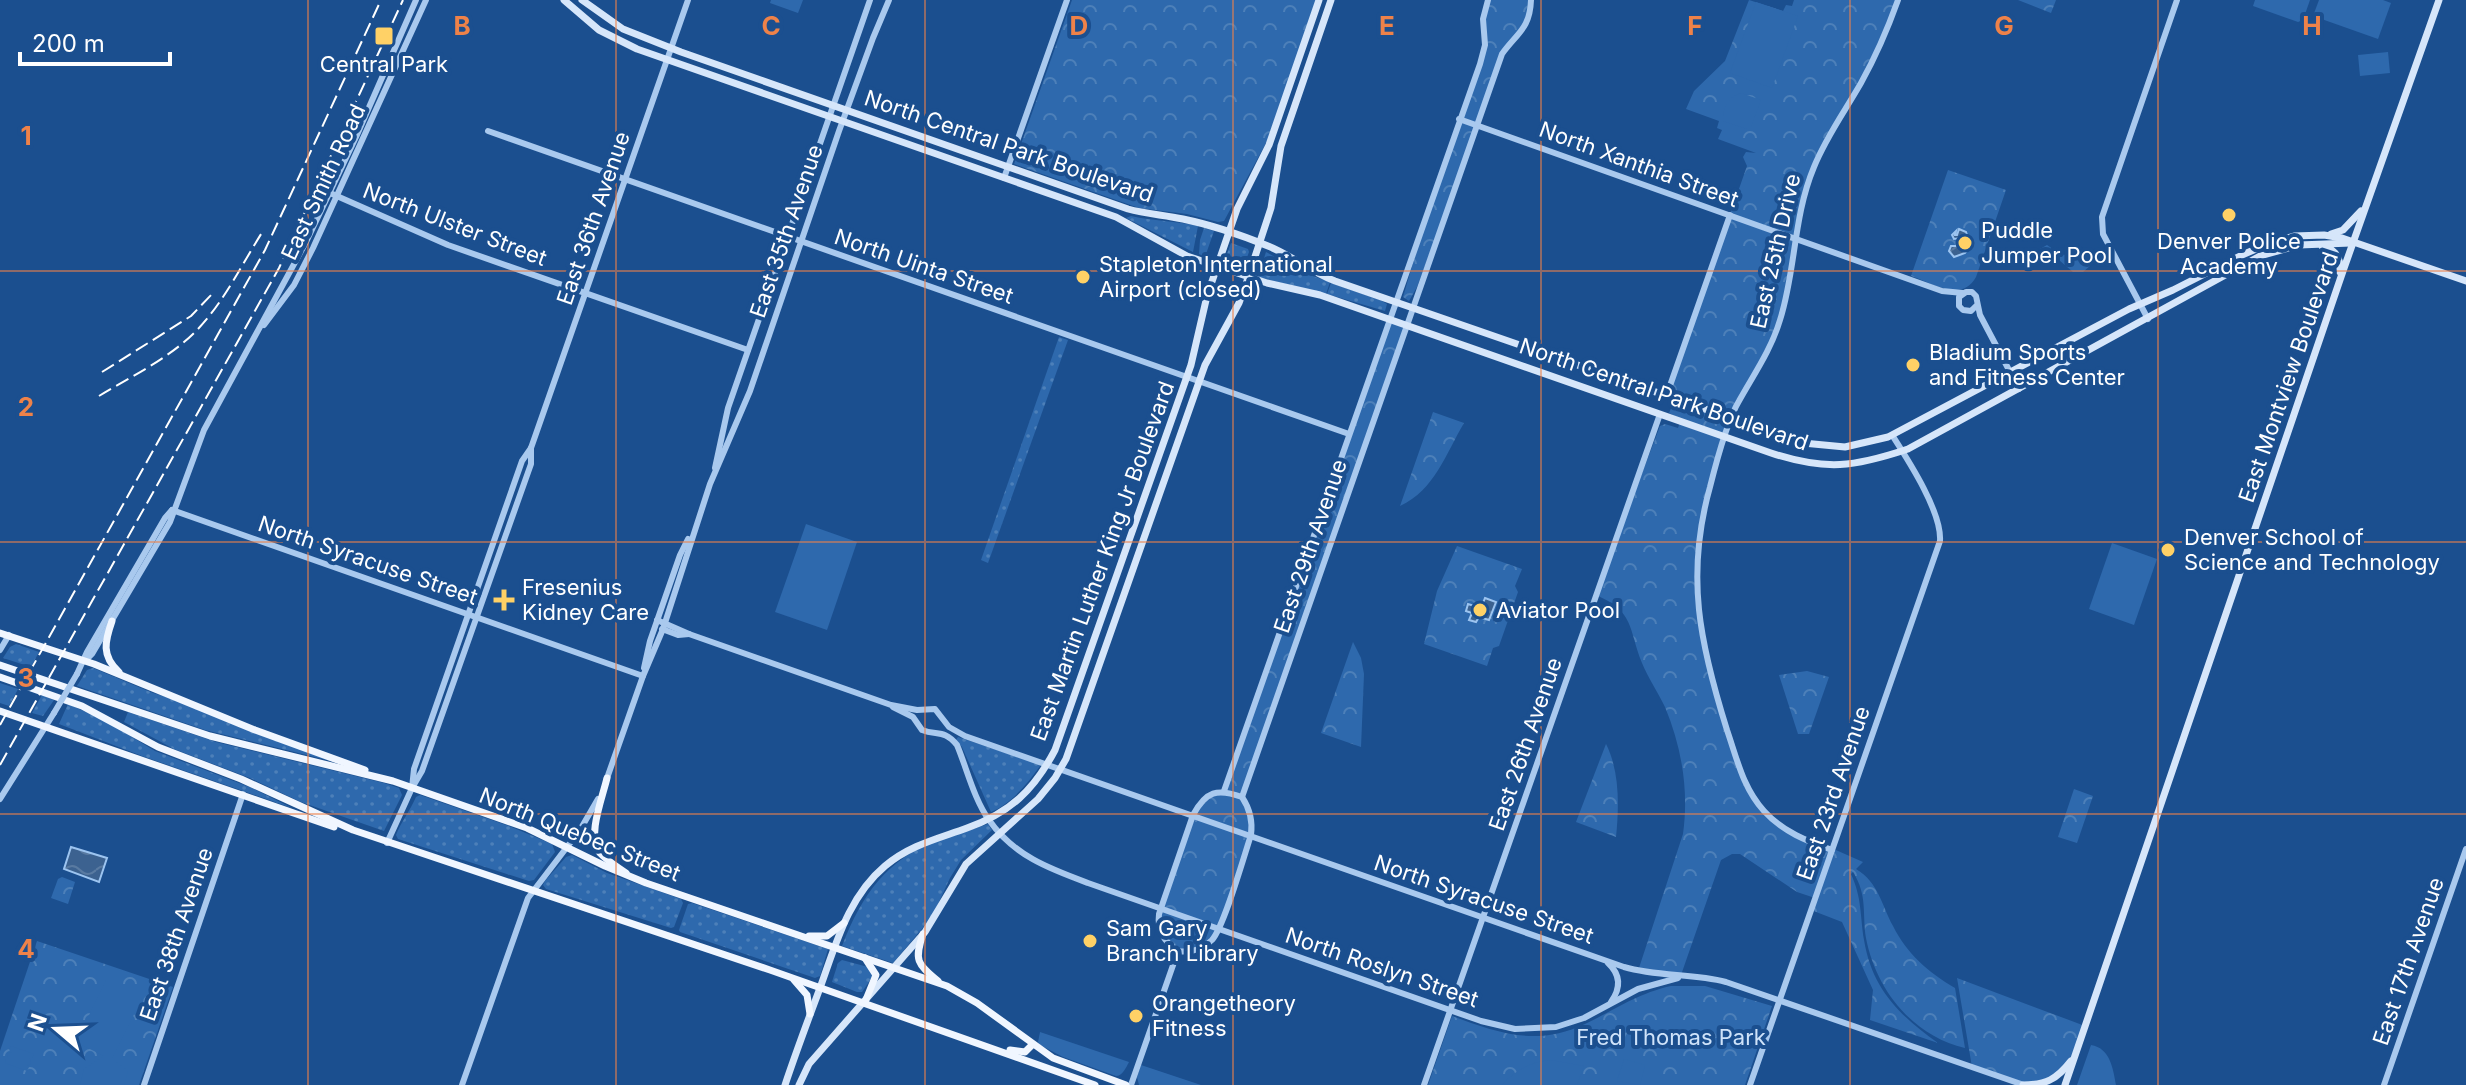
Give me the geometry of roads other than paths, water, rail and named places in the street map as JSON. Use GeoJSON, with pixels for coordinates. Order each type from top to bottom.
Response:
{"type":"FeatureCollection","features":[{"type":"Feature","properties":{"kind":"main road","name":"North Central Park Boulevard"},"geometry":{"type":"LineString","coordinates":[[564,0],[606,35],[667,60],[1119,219],[1172,248],[1217,266],[1314,293],[1805,463],[1836,466],[1866,463],[1902,451],[2260,256],[2308,244],[2353,243]]}},
{"type":"Feature","properties":{"kind":"main road","name":"North Central Park Boulevard"},"geometry":{"type":"LineString","coordinates":[[582,0],[623,29],[671,48],[1128,209],[1181,218],[1229,232],[1283,253],[1326,278],[1810,445],[1845,447],[1892,435],[2129,309],[2262,246],[2294,236],[2324,235],[2353,243]]}},
{"type":"Feature","properties":{"kind":"main road","name":"East Martin Luther King Jr Boulevard"},"geometry":{"type":"LineString","coordinates":[[785,1085],[834,947],[864,887],[895,858],[927,840],[965,829],[1007,809],[1039,778],[1047,764],[1063,729],[1187,377],[1207,296],[1237,209],[1272,136],[1319,0]]}},
{"type":"Feature","properties":{"kind":"main road","name":"East Martin Luther King Jr Boulevard"},"geometry":{"type":"LineString","coordinates":[[799,1085],[809,1064],[923,934],[966,864],[1029,808],[1061,769],[1211,351],[1239,303],[1249,277],[1271,208],[1281,146],[1331,0]]}},
{"type":"Feature","properties":{"kind":"main road","name":"East Montview Boulevard"},"geometry":{"type":"LineString","coordinates":[[2065,1085],[2340,279],[2439,0]]}},
{"type":"Feature","properties":{"kind":"main road"},"geometry":{"type":"LineString","coordinates":[[2324,235],[2343,230],[2367,204]]}},
{"type":"Feature","properties":{"kind":"main road"},"geometry":{"type":"LineString","coordinates":[[2353,243],[2466,281]]}},
{"type":"Feature","properties":{"kind":"main road"},"geometry":{"type":"LineString","coordinates":[[2308,244],[2325,246],[2336,254],[2340,279]]}},
{"type":"Feature","properties":{"kind":"main road"},"geometry":{"type":"LineString","coordinates":[[1776,455],[1782,437]]}},
{"type":"Feature","properties":{"kind":"main road"},"geometry":{"type":"LineString","coordinates":[[112,621],[105,651],[113,667],[124,676]]}},
{"type":"Feature","properties":{"kind":"main road"},"geometry":{"type":"LineString","coordinates":[[4,634],[85,661],[255,730],[393,781]]}},
{"type":"Feature","properties":{"kind":"main road","name":"North Quebec Street"},"geometry":{"type":"LineString","coordinates":[[0,665],[224,740],[393,781],[516,824],[634,879],[942,985],[977,1003],[1032,1045],[1065,1064],[1129,1085]]}},
{"type":"Feature","properties":{"kind":"main road"},"geometry":{"type":"LineString","coordinates":[[0,677],[82,706],[158,747],[241,779],[387,843],[864,1003],[1095,1085]]}},
{"type":"Feature","properties":{"kind":"main road"},"geometry":{"type":"LineString","coordinates":[[0,711],[331,826],[353,830]]}},
{"type":"Feature","properties":{"kind":"main road"},"geometry":{"type":"LineString","coordinates":[[607,778],[594,842],[603,857],[634,879]]}},
{"type":"Feature","properties":{"kind":"main road"},"geometry":{"type":"LineString","coordinates":[[799,935],[827,936],[844,923]]}},
{"type":"Feature","properties":{"kind":"main road"},"geometry":{"type":"LineString","coordinates":[[923,934],[918,949],[919,961],[924,970],[942,985]]}},
{"type":"Feature","properties":{"kind":"main road"},"geometry":{"type":"LineString","coordinates":[[864,957],[876,975],[864,1003]]}},
{"type":"Feature","properties":{"kind":"main road"},"geometry":{"type":"LineString","coordinates":[[792,979],[805,992],[810,1014]]}},
{"type":"Feature","properties":{"kind":"main road"},"geometry":{"type":"LineString","coordinates":[[984,1046],[1022,1052],[1032,1045]]}},
{"type":"Feature","properties":{"kind":"main road"},"geometry":{"type":"LineString","coordinates":[[2023,1085],[2051,1081],[2063,1072],[2075,1056]]}},
{"type":"Feature","properties":{"kind":"street","name":"East Smith Road"},"geometry":{"type":"LineString","coordinates":[[0,799],[92,654],[170,522],[204,430],[261,328],[268,309],[287,280],[330,193],[416,0]]}},
{"type":"Feature","properties":{"kind":"street","name":"East Smith Road"},"geometry":{"type":"LineString","coordinates":[[261,328],[294,285],[338,197],[426,0]]}},
{"type":"Feature","properties":{"kind":"street","name":"East 36th Avenue"},"geometry":{"type":"LineString","coordinates":[[412,788],[414,769],[468,614],[522,461],[531,448],[688,0]]}},
{"type":"Feature","properties":{"kind":"street","name":"East 35th Avenue"},"geometry":{"type":"LineString","coordinates":[[715,472],[726,414],[870,0]]}},
{"type":"Feature","properties":{"kind":"street","name":"East 35th Avenue"},"geometry":{"type":"LineString","coordinates":[[462,1085],[532,890],[593,810],[607,778],[660,625],[687,559],[692,533],[746,402],[842,122],[889,0]]}},
{"type":"Feature","properties":{"kind":"street"},"geometry":{"type":"LineString","coordinates":[[1004,178],[1067,0]]}},
{"type":"Feature","properties":{"kind":"street","name":"East 29th Avenue"},"geometry":{"type":"LineString","coordinates":[[1224,791],[1485,45],[1483,19],[1488,0]]}},
{"type":"Feature","properties":{"kind":"street","name":"East 29th Avenue"},"geometry":{"type":"LineString","coordinates":[[1242,797],[1502,54],[1526,26],[1531,0]]}},
{"type":"Feature","properties":{"kind":"street","name":"East 25th Drive"},"geometry":{"type":"LineString","coordinates":[[1832,850],[1782,828],[1763,810],[1742,776],[1702,641],[1697,603],[1698,556],[1703,515],[1731,420],[1739,400],[1768,353],[1780,322],[1807,185],[1818,157],[1865,74],[1898,0]]}},
{"type":"Feature","properties":{"kind":"street"},"geometry":{"type":"LineString","coordinates":[[2148,319],[2103,234],[2102,217],[2177,0]]}},
{"type":"Feature","properties":{"kind":"street","name":"North Xanthia Street"},"geometry":{"type":"LineString","coordinates":[[1459,119],[1942,291],[1963,293]]}},
{"type":"Feature","properties":{"kind":"street","name":"North Uinta Street"},"geometry":{"type":"LineString","coordinates":[[488,131],[1349,434]]}},
{"type":"Feature","properties":{"kind":"street","name":"North Ulster Street"},"geometry":{"type":"LineString","coordinates":[[330,193],[442,242],[748,350]]}},
{"type":"Feature","properties":{"kind":"street"},"geometry":{"type":"LineString","coordinates":[[1666,397],[1730,215]]}},
{"type":"Feature","properties":{"kind":"street","name":"North Xanthia Street"},"geometry":{"type":"LineString","coordinates":[[1942,291],[1958,303]]}},
{"type":"Feature","properties":{"kind":"street"},"geometry":{"type":"LineString","coordinates":[[1986,326],[1958,303],[1963,293],[1969,292],[1978,299],[1977,305],[1986,326],[2019,389]]}},
{"type":"Feature","properties":{"kind":"street"},"geometry":{"type":"LineString","coordinates":[[1968,311],[1977,305]]}},
{"type":"Feature","properties":{"kind":"street","name":"East 26th Avenue"},"geometry":{"type":"LineString","coordinates":[[1424,1085],[1660,414]]}},
{"type":"Feature","properties":{"kind":"street"},"geometry":{"type":"LineString","coordinates":[[1892,435],[1902,451]]}},
{"type":"Feature","properties":{"kind":"street","name":"East 36th Avenue"},"geometry":{"type":"LineString","coordinates":[[387,843],[422,771],[531,464],[531,448]]}},
{"type":"Feature","properties":{"kind":"street","name":"East 23rd Avenue"},"geometry":{"type":"LineString","coordinates":[[1750,1085],[1937,551],[1940,531],[1934,512],[1902,451]]}},
{"type":"Feature","properties":{"kind":"street","name":"East Smith Road"},"geometry":{"type":"LineString","coordinates":[[85,661],[115,603],[172,510]]}},
{"type":"Feature","properties":{"kind":"street","name":"North Syracuse Street"},"geometry":{"type":"LineString","coordinates":[[172,510],[643,676]]}},
{"type":"Feature","properties":{"kind":"street"},"geometry":{"type":"LineString","coordinates":[[660,625],[678,635],[689,634],[891,705],[911,715],[922,730],[934,731],[940,726],[941,718],[935,709],[891,705]]}},
{"type":"Feature","properties":{"kind":"street"},"geometry":{"type":"LineString","coordinates":[[0,649],[4,634]]}},
{"type":"Feature","properties":{"kind":"street"},"geometry":{"type":"LineString","coordinates":[[918,723],[918,715],[923,709]]}},
{"type":"Feature","properties":{"kind":"street","name":"North Syracuse Street"},"geometry":{"type":"LineString","coordinates":[[941,718],[960,734],[1606,961],[1645,973],[1716,979],[2023,1085]]}},
{"type":"Feature","properties":{"kind":"street","name":"North Roslyn Street"},"geometry":{"type":"LineString","coordinates":[[934,731],[948,735],[957,745],[988,819],[1028,858],[1046,868],[1497,1026],[1536,1030],[1574,1022],[1646,986],[1688,976]]}},
{"type":"Feature","properties":{"kind":"street"},"geometry":{"type":"LineString","coordinates":[[1224,791],[1242,797],[1253,822],[1251,835],[1216,935],[1195,951],[1178,951],[1170,946],[1159,930],[1158,922],[1160,908],[1193,815],[1200,802],[1210,794],[1224,791]]}},
{"type":"Feature","properties":{"kind":"street","name":"East 38th Avenue"},"geometry":{"type":"LineString","coordinates":[[144,1083],[243,794]]}},
{"type":"Feature","properties":{"kind":"street","name":"East 17th Avenue"},"geometry":{"type":"LineString","coordinates":[[2384,1085],[2466,849]]}},
{"type":"Feature","properties":{"kind":"street"},"geometry":{"type":"LineString","coordinates":[[1129,1085],[1178,951]]}},
{"type":"Feature","properties":{"kind":"street"},"geometry":{"type":"LineString","coordinates":[[1606,961],[1615,970],[1619,981],[1617,993],[1609,1005]]}},
{"type":"Feature","properties":{"kind":"street"},"geometry":{"type":"LineString","coordinates":[[144,1083],[155,1085]]}},
{"type":"Feature","properties":{"kind":"water","name":"Puddle Jumper Pool"},"geometry":{"type":"Polygon","coordinates":[[[1959,229],[1966,232],[1970,245],[1965,253],[1954,257],[1949,251],[1951,246],[1962,242],[1961,238],[1954,239],[1952,235],[1956,231],[1957,235],[1959,229]]]}},
{"type":"Feature","properties":{"kind":"water","name":"Aviator Pool"},"geometry":{"type":"Polygon","coordinates":[[[1485,598],[1496,602],[1489,620],[1479,617],[1476,622],[1469,620],[1472,613],[1466,611],[1468,604],[1481,608],[1485,598]]]}},
{"type":"Feature","properties":{"kind":"water"},"geometry":{"type":"Polygon","coordinates":[[[71,847],[107,858],[99,882],[64,869],[71,847]]]}},
{"type":"Feature","properties":{"kind":"railway"},"geometry":{"type":"LineString","coordinates":[[0,725],[265,250],[381,0]]}},
{"type":"Feature","properties":{"kind":"railway"},"geometry":{"type":"LineString","coordinates":[[0,765],[279,268],[403,0]]}},
{"type":"Feature","properties":{"kind":"railway"},"geometry":{"type":"LineString","coordinates":[[99,396],[163,358],[197,330],[224,295],[263,231]]}},
{"type":"Feature","properties":{"kind":"railway"},"geometry":{"type":"LineString","coordinates":[[102,372],[191,316],[214,292]]}},
{"type":"Feature","properties":{"kind":"place","name":"Central Park"},"geometry":{"type":"Point","coordinates":[384,36]}},
{"type":"Feature","properties":{"kind":"place","name":"Denver Police Academy"},"geometry":{"type":"Point","coordinates":[2229,215]}},
{"type":"Feature","properties":{"kind":"place","name":"Puddle Jumper Pool"},"geometry":{"type":"Point","coordinates":[1965,243]}},
{"type":"Feature","properties":{"kind":"place","name":"Stapleton International Airport (closed)"},"geometry":{"type":"Point","coordinates":[1083,277]}},
{"type":"Feature","properties":{"kind":"place","name":"Bladium Sports and Fitness Center"},"geometry":{"type":"Point","coordinates":[1913,365]}},
{"type":"Feature","properties":{"kind":"place","name":"Denver School of Science and Technology"},"geometry":{"type":"Point","coordinates":[2168,550]}},
{"type":"Feature","properties":{"kind":"place","name":"Fresenius Kidney Care"},"geometry":{"type":"Point","coordinates":[504,600]}},
{"type":"Feature","properties":{"kind":"place","name":"Aviator Pool"},"geometry":{"type":"Point","coordinates":[1480,610]}},
{"type":"Feature","properties":{"kind":"place","name":"Sam Gary Branch Library"},"geometry":{"type":"Point","coordinates":[1090,941]}},
{"type":"Feature","properties":{"kind":"place","name":"Orangetheory Fitness"},"geometry":{"type":"Point","coordinates":[1136,1016]}},
{"type":"Feature","properties":{"kind":"park label","name":"Fred Thomas Park"},"geometry":{"type":"Point","coordinates":[1671,1037]}}]}
